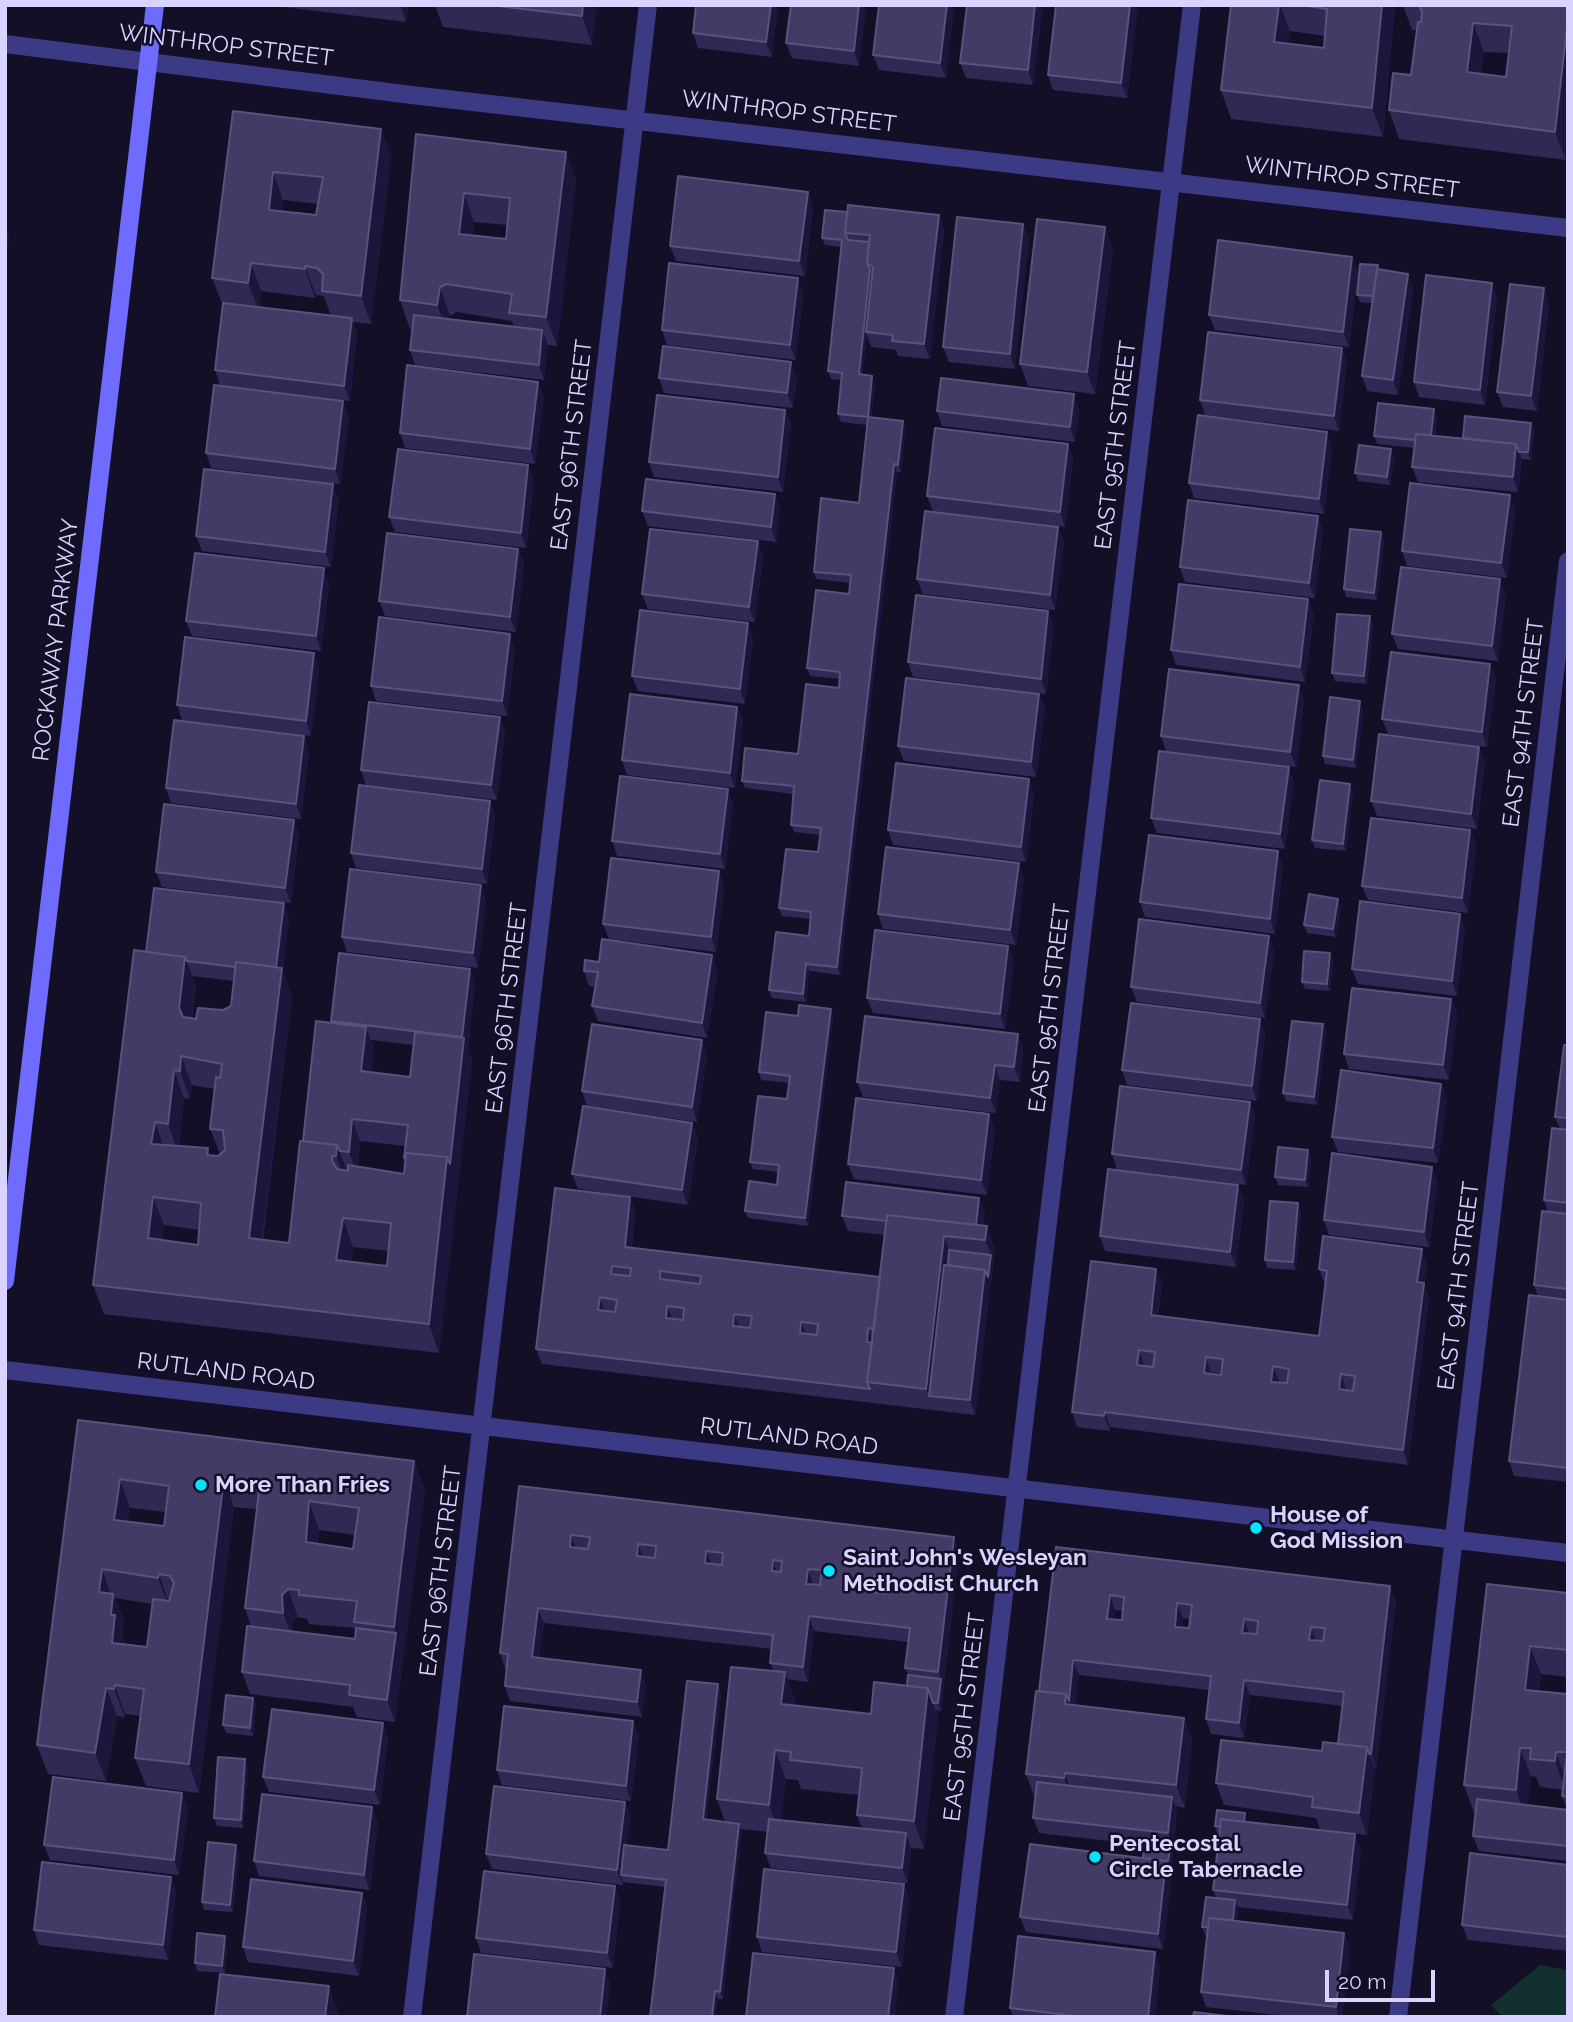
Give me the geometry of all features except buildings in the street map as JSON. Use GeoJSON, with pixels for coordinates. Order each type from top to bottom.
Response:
{"type":"FeatureCollection","features":[{"type":"Feature","properties":{"kind":"street","name":"ROCKAWAY PARKWAY"},"geometry":{"type":"LineString","coordinates":[[5,1281],[155,5]]}},
{"type":"Feature","properties":{"kind":"street","name":"EAST 96TH STREET"},"geometry":{"type":"LineString","coordinates":[[412,2017],[648,5]]}},
{"type":"Feature","properties":{"kind":"street","name":"EAST 95TH STREET"},"geometry":{"type":"LineString","coordinates":[[954,2017],[1192,5]]}},
{"type":"Feature","properties":{"kind":"street","name":"WINTHROP STREET"},"geometry":{"type":"LineString","coordinates":[[5,44],[412,95],[635,118],[1568,228]]}},
{"type":"Feature","properties":{"kind":"street","name":"EAST 94TH STREET"},"geometry":{"type":"LineString","coordinates":[[1398,2017],[1568,561]]}},
{"type":"Feature","properties":{"kind":"street","name":"RUTLAND ROAD"},"geometry":{"type":"LineString","coordinates":[[5,1370],[1568,1553]]}},
{"type":"Feature","properties":{"kind":"green space"},"geometry":{"type":"Polygon","coordinates":[[[1540,1965],[1568,1970],[1568,2013],[1564,2017],[1502,2017],[1491,2005],[1540,1965]]]}},
{"type":"Feature","properties":{"kind":"place","name":"More Than Fries"},"geometry":{"type":"Point","coordinates":[201,1485]}},
{"type":"Feature","properties":{"kind":"place","name":"House of God Mission"},"geometry":{"type":"Point","coordinates":[1256,1528]}},
{"type":"Feature","properties":{"kind":"place","name":"Saint John's Wesleyan Methodist Church"},"geometry":{"type":"Point","coordinates":[829,1571]}},
{"type":"Feature","properties":{"kind":"place","name":"Pentecostal Circle Tabernacle"},"geometry":{"type":"Point","coordinates":[1095,1857]}}]}
